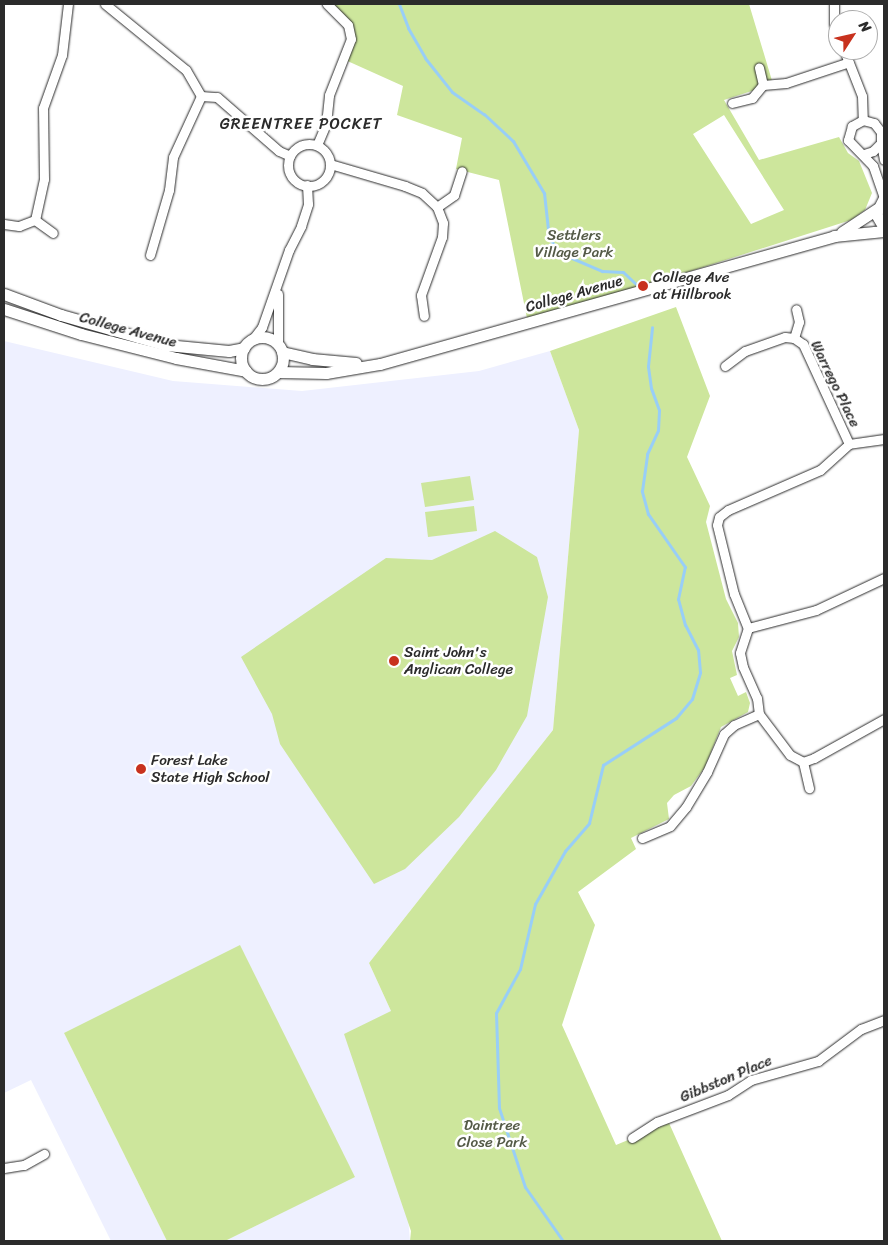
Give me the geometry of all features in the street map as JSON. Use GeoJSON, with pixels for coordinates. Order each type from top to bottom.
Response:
{"type":"FeatureCollection","features":[{"type":"Feature","properties":{"kind":"street"},"geometry":{"type":"LineString","coordinates":[[35,220],[44,179],[43,108],[62,55],[68,4]]}},
{"type":"Feature","properties":{"kind":"street"},"geometry":{"type":"LineString","coordinates":[[105,4],[186,70],[201,96]]}},
{"type":"Feature","properties":{"kind":"street"},"geometry":{"type":"LineString","coordinates":[[317,145],[326,124],[329,95],[351,39],[348,25],[326,4]]}},
{"type":"Feature","properties":{"kind":"street"},"geometry":{"type":"LineString","coordinates":[[835,5],[846,4]]}},
{"type":"Feature","properties":{"kind":"street"},"geometry":{"type":"LineString","coordinates":[[732,103],[752,98],[763,86],[786,83],[848,62],[862,96],[863,120]]}},
{"type":"Feature","properties":{"kind":"street"},"geometry":{"type":"LineString","coordinates":[[759,67],[763,86]]}},
{"type":"Feature","properties":{"kind":"street"},"geometry":{"type":"LineString","coordinates":[[201,96],[217,97],[279,151],[290,156]]}},
{"type":"Feature","properties":{"kind":"street"},"geometry":{"type":"LineString","coordinates":[[150,255],[168,190],[173,157],[201,96]]}},
{"type":"Feature","properties":{"kind":"street"},"geometry":{"type":"LineString","coordinates":[[884,160],[880,142],[882,131],[874,123],[863,120],[852,126],[848,140],[854,149],[864,154],[873,166],[884,198]]}},
{"type":"Feature","properties":{"kind":"street"},"geometry":{"type":"LineString","coordinates":[[864,154],[873,152],[880,142]]}},
{"type":"Feature","properties":{"kind":"street"},"geometry":{"type":"LineString","coordinates":[[304,144],[317,145],[327,154],[330,164],[325,178],[317,184],[307,185],[290,174],[290,156],[304,144]]}},
{"type":"Feature","properties":{"kind":"street"},"geometry":{"type":"LineString","coordinates":[[330,164],[405,186],[422,193],[437,207],[443,223],[442,237],[421,295],[424,316]]}},
{"type":"Feature","properties":{"kind":"street"},"geometry":{"type":"LineString","coordinates":[[437,207],[454,195],[462,171]]}},
{"type":"Feature","properties":{"kind":"street"},"geometry":{"type":"LineString","coordinates":[[246,371],[242,359],[248,344],[262,327],[278,286],[308,204],[307,185]]}},
{"type":"Feature","properties":{"kind":"street","name":"College Avenue"},"geometry":{"type":"LineString","coordinates":[[834,236],[877,209],[884,198]]}},
{"type":"Feature","properties":{"kind":"street","name":"College Avenue"},"geometry":{"type":"LineString","coordinates":[[4,309],[81,334],[176,358],[246,371],[264,379],[279,372],[326,373],[380,364],[834,236],[884,229],[878,220],[877,209]]}},
{"type":"Feature","properties":{"kind":"street"},"geometry":{"type":"LineString","coordinates":[[4,224],[19,226],[35,220]]}},
{"type":"Feature","properties":{"kind":"street"},"geometry":{"type":"LineString","coordinates":[[35,220],[53,233]]}},
{"type":"Feature","properties":{"kind":"street"},"geometry":{"type":"LineString","coordinates":[[278,286],[280,348],[283,362],[279,372]]}},
{"type":"Feature","properties":{"kind":"street","name":"College Avenue"},"geometry":{"type":"LineString","coordinates":[[4,294],[60,315],[166,345],[229,351],[266,338],[280,348],[312,360],[380,364]]}},
{"type":"Feature","properties":{"kind":"street","name":"Warrego Place"},"geometry":{"type":"LineString","coordinates":[[794,338],[799,322],[796,309]]}},
{"type":"Feature","properties":{"kind":"street","name":"Warrego Place"},"geometry":{"type":"LineString","coordinates":[[725,366],[745,351],[785,337],[794,338],[802,344],[849,444]]}},
{"type":"Feature","properties":{"kind":"street"},"geometry":{"type":"LineString","coordinates":[[809,788],[803,762],[790,755],[759,714],[740,653],[748,628],[734,594],[717,535],[719,517],[728,510],[820,470],[849,444],[884,439]]}},
{"type":"Feature","properties":{"kind":"street"},"geometry":{"type":"LineString","coordinates":[[748,628],[816,610],[884,578]]}},
{"type":"Feature","properties":{"kind":"street"},"geometry":{"type":"LineString","coordinates":[[642,838],[670,826],[686,807],[707,772],[724,734],[734,725],[759,714]]}},
{"type":"Feature","properties":{"kind":"street"},"geometry":{"type":"LineString","coordinates":[[803,762],[860,735],[884,719]]}},
{"type":"Feature","properties":{"kind":"street","name":"Gibbston Place"},"geometry":{"type":"LineString","coordinates":[[632,1138],[657,1122],[728,1095],[752,1080],[818,1061],[861,1029],[884,1020]]}},
{"type":"Feature","properties":{"kind":"street"},"geometry":{"type":"LineString","coordinates":[[4,1168],[24,1165],[44,1154]]}},
{"type":"Feature","properties":{"kind":"shaded area"},"geometry":{"type":"Polygon","coordinates":[[[4,341],[173,381],[302,391],[479,371],[550,351],[579,430],[553,730],[369,963],[391,1011],[410,1241],[225,1241],[355,1176],[64,1033],[167,1241],[111,1241],[31,1080],[4,1093],[4,341]]]}},
{"type":"Feature","properties":{"kind":"green space","name":"Settlers Village Park"},"geometry":{"type":"Polygon","coordinates":[[[327,4],[749,4],[773,84],[724,100],[759,160],[839,137],[848,153],[859,161],[872,193],[865,210],[851,220],[528,323],[499,180],[456,169],[462,138],[397,115],[403,86],[343,59],[351,39],[348,25],[327,4]],[[724,115],[693,134],[751,224],[784,210],[724,115]]]}},
{"type":"Feature","properties":{"kind":"green space","name":"Daintree Close Park"},"geometry":{"type":"Polygon","coordinates":[[[676,307],[710,396],[687,457],[710,506],[706,522],[726,599],[738,623],[739,637],[732,651],[737,675],[730,678],[738,696],[746,692],[750,703],[748,712],[721,727],[705,767],[691,786],[674,795],[667,803],[669,819],[631,838],[636,849],[578,892],[595,925],[562,1025],[616,1145],[669,1123],[722,1241],[410,1241],[411,1231],[344,1034],[391,1011],[369,963],[553,730],[579,430],[550,351],[676,307]]]}},
{"type":"Feature","properties":{"kind":"green space"},"geometry":{"type":"Polygon","coordinates":[[[470,476],[474,500],[425,507],[421,483],[470,476]]]}},
{"type":"Feature","properties":{"kind":"green space"},"geometry":{"type":"Polygon","coordinates":[[[474,506],[477,531],[428,537],[425,512],[474,506]]]}},
{"type":"Feature","properties":{"kind":"green space"},"geometry":{"type":"Polygon","coordinates":[[[495,531],[537,557],[548,597],[527,716],[496,770],[459,817],[405,869],[374,884],[280,744],[272,714],[241,657],[386,558],[432,560],[495,531]]]}},
{"type":"Feature","properties":{"kind":"green space"},"geometry":{"type":"Polygon","coordinates":[[[240,945],[355,1177],[225,1241],[167,1241],[64,1033],[240,945]]]}},
{"type":"Feature","properties":{"kind":"waterway"},"geometry":{"type":"LineString","coordinates":[[399,4],[408,28],[425,58],[452,92],[484,114],[513,141],[544,193],[549,238],[560,253],[602,271],[623,272],[636,284]]}},
{"type":"Feature","properties":{"kind":"waterway"},"geometry":{"type":"LineString","coordinates":[[563,1241],[525,1187],[499,1108],[496,1013],[520,969],[535,904],[565,851],[589,823],[603,765],[676,718],[692,699],[700,672],[698,650],[685,625],[678,599],[685,567],[648,514],[642,491],[647,454],[658,430],[659,410],[651,388],[648,366],[652,327]]}},
{"type":"Feature","properties":{"kind":"place","name":"College Ave at Hillbrook"},"geometry":{"type":"Point","coordinates":[643,286]}},
{"type":"Feature","properties":{"kind":"place","name":"Saint John's Anglican College"},"geometry":{"type":"Point","coordinates":[394,661]}},
{"type":"Feature","properties":{"kind":"place","name":"Forest Lake State High School"},"geometry":{"type":"Point","coordinates":[141,769]}},
{"type":"Feature","properties":{"kind":"district","name":"GREENTREE POCKET"},"geometry":{"type":"Point","coordinates":[301,124]}}]}
